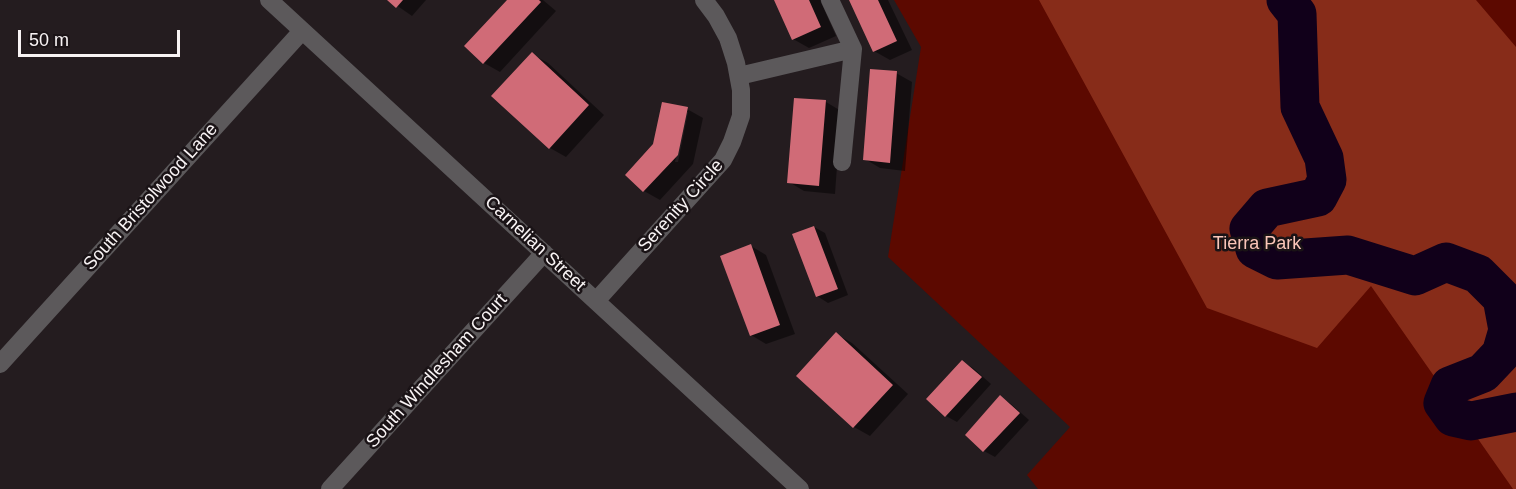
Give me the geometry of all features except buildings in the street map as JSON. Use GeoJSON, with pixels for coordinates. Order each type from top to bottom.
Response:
{"type":"FeatureCollection","features":[{"type":"Feature","properties":{"kind":"street","name":"Carnelian Street"},"geometry":{"type":"LineString","coordinates":[[268,0],[596,301],[792,486]]}},
{"type":"Feature","properties":{"kind":"street","name":"Serenity Circle"},"geometry":{"type":"LineString","coordinates":[[596,301],[723,160],[732,142],[741,116],[741,90],[729,38],[704,0]]}},
{"type":"Feature","properties":{"kind":"street"},"geometry":{"type":"LineString","coordinates":[[830,0],[853,49],[842,162]]}},
{"type":"Feature","properties":{"kind":"street","name":"South Bristolwood Lane"},"geometry":{"type":"LineString","coordinates":[[0,364],[302,31]]}},
{"type":"Feature","properties":{"kind":"street"},"geometry":{"type":"LineString","coordinates":[[738,76],[853,49]]}},
{"type":"Feature","properties":{"kind":"street","name":"South Windlesham Court"},"geometry":{"type":"LineString","coordinates":[[330,489],[544,253]]}},
{"type":"Feature","properties":{"kind":"green space","name":"Tierra Park"},"geometry":{"type":"Polygon","coordinates":[[[894,0],[1516,0],[1516,489],[1038,489],[1027,475],[1070,427],[888,257],[921,47],[894,0]]]}},
{"type":"Feature","properties":{"kind":"green space"},"geometry":{"type":"Polygon","coordinates":[[[1039,0],[1476,0],[1516,47],[1516,489],[1513,489],[1371,286],[1317,348],[1207,308],[1039,0]]]}},
{"type":"Feature","properties":{"kind":"waterway"},"geometry":{"type":"LineString","coordinates":[[1286,0],[1297,14],[1300,107],[1324,158],[1327,180],[1318,197],[1267,208],[1249,229],[1255,249],[1277,260],[1348,255],[1415,276],[1446,262],[1478,274],[1502,298],[1508,330],[1501,354],[1483,373],[1450,386],[1443,403],[1453,417],[1471,421],[1516,412]]}}]}
